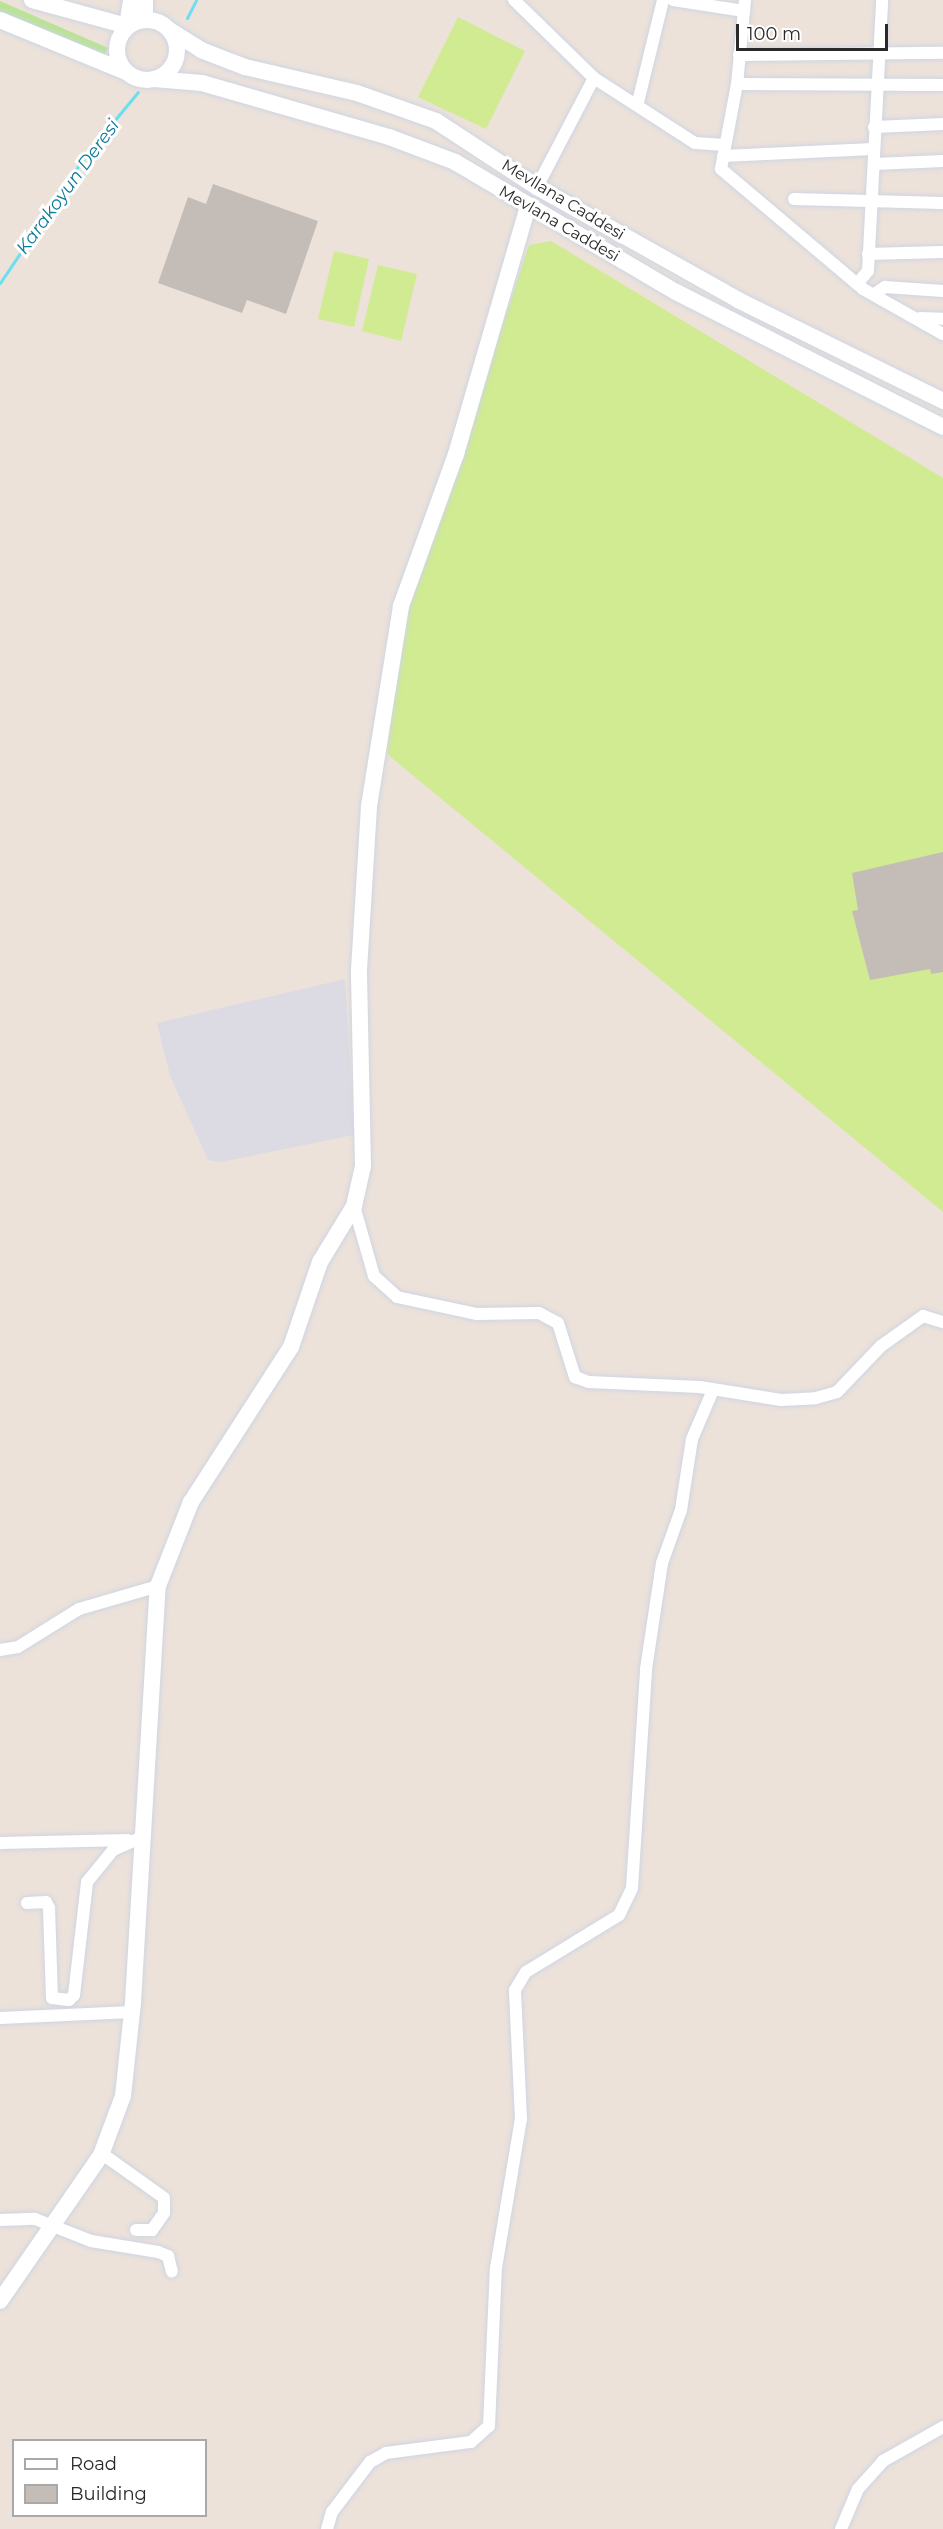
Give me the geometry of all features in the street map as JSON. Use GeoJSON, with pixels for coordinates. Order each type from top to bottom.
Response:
{"type":"FeatureCollection","features":[{"type":"Feature","properties":{"kind":"main road"},"geometry":{"type":"LineString","coordinates":[[0,20],[127,73],[154,79],[175,60],[171,31],[145,19],[127,26],[32,0]]}},
{"type":"Feature","properties":{"kind":"main road"},"geometry":{"type":"LineString","coordinates":[[127,73],[117,55],[127,26],[131,0]]}},
{"type":"Feature","properties":{"kind":"main road"},"geometry":{"type":"LineString","coordinates":[[145,0],[145,19]]}},
{"type":"Feature","properties":{"kind":"main road","name":"Mevllana Caddesi"},"geometry":{"type":"LineString","coordinates":[[171,31],[201,50],[245,67],[357,93],[436,121],[537,187],[748,306],[943,402]]}},
{"type":"Feature","properties":{"kind":"main road","name":"Mevlana Caddesi"},"geometry":{"type":"LineString","coordinates":[[154,79],[193,80],[389,137],[455,162],[676,292],[943,427]]}},
{"type":"Feature","properties":{"kind":"main road"},"geometry":{"type":"LineString","coordinates":[[0,2301],[101,2153],[123,2096],[132,2012],[136,1838],[158,1586],[191,1502],[291,1347],[320,1262],[354,1206],[363,1166],[359,994],[369,806],[401,606],[459,443],[528,206]]}},
{"type":"Feature","properties":{"kind":"street"},"geometry":{"type":"LineString","coordinates":[[514,0],[594,78],[638,102],[695,142],[724,150],[873,150]]}},
{"type":"Feature","properties":{"kind":"street"},"geometry":{"type":"LineString","coordinates":[[638,102],[663,0]]}},
{"type":"Feature","properties":{"kind":"street"},"geometry":{"type":"LineString","coordinates":[[674,0],[745,6],[737,84],[721,169],[856,284],[876,293],[943,334]]}},
{"type":"Feature","properties":{"kind":"street"},"geometry":{"type":"LineString","coordinates":[[856,284],[868,271],[882,0]]}},
{"type":"Feature","properties":{"kind":"street"},"geometry":{"type":"LineString","coordinates":[[740,55],[943,53]]}},
{"type":"Feature","properties":{"kind":"street"},"geometry":{"type":"LineString","coordinates":[[537,187],[594,78]]}},
{"type":"Feature","properties":{"kind":"street"},"geometry":{"type":"LineString","coordinates":[[737,84],[876,87],[943,85]]}},
{"type":"Feature","properties":{"kind":"street"},"geometry":{"type":"LineString","coordinates":[[874,127],[943,124]]}},
{"type":"Feature","properties":{"kind":"street"},"geometry":{"type":"LineString","coordinates":[[874,164],[943,161]]}},
{"type":"Feature","properties":{"kind":"street"},"geometry":{"type":"LineString","coordinates":[[794,199],[873,204],[943,202]]}},
{"type":"Feature","properties":{"kind":"street"},"geometry":{"type":"LineString","coordinates":[[868,254],[943,252]]}},
{"type":"Feature","properties":{"kind":"street"},"geometry":{"type":"LineString","coordinates":[[876,293],[885,287],[943,291]]}},
{"type":"Feature","properties":{"kind":"street"},"geometry":{"type":"LineString","coordinates":[[916,318],[943,319]]}},
{"type":"Feature","properties":{"kind":"street"},"geometry":{"type":"LineString","coordinates":[[354,1206],[374,1276],[397,1297],[477,1314],[539,1312],[558,1323],[575,1377],[589,1382],[713,1390],[780,1400],[837,1392],[881,1346],[923,1316],[943,1322]]}},
{"type":"Feature","properties":{"kind":"street"},"geometry":{"type":"LineString","coordinates":[[327,2529],[332,2512],[369,2462],[386,2453],[471,2442],[489,2426],[496,2268],[521,2119],[515,1990],[526,1972],[619,1915],[632,1888],[646,1670],[662,1563],[681,1510],[692,1439],[713,1390]]}},
{"type":"Feature","properties":{"kind":"street"},"geometry":{"type":"LineString","coordinates":[[0,1650],[18,1647],[79,1609],[158,1586]]}},
{"type":"Feature","properties":{"kind":"street"},"geometry":{"type":"LineString","coordinates":[[0,1843],[136,1838]]}},
{"type":"Feature","properties":{"kind":"street"},"geometry":{"type":"LineString","coordinates":[[27,1903],[46,1902],[52,1998],[69,2000],[74,1995],[87,1882],[113,1850],[136,1838]]}},
{"type":"Feature","properties":{"kind":"street"},"geometry":{"type":"LineString","coordinates":[[0,2018],[132,2012]]}},
{"type":"Feature","properties":{"kind":"street"},"geometry":{"type":"LineString","coordinates":[[101,2153],[164,2198],[164,2213],[152,2230],[136,2230]]}},
{"type":"Feature","properties":{"kind":"street"},"geometry":{"type":"LineString","coordinates":[[0,2220],[35,2219],[49,2229],[158,2252],[168,2256],[172,2272]]}},
{"type":"Feature","properties":{"kind":"street"},"geometry":{"type":"LineString","coordinates":[[841,2529],[858,2489],[883,2461],[943,2427]]}},
{"type":"Feature","properties":{"kind":"shaded area"},"geometry":{"type":"Polygon","coordinates":[[[345,979],[354,1135],[221,1162],[208,1160],[170,1076],[157,1023],[345,979]]]}},
{"type":"Feature","properties":{"kind":"green space"},"geometry":{"type":"Polygon","coordinates":[[[0,1],[108,48],[104,55],[0,12],[0,1]]]}},
{"type":"Feature","properties":{"kind":"green space"},"geometry":{"type":"Polygon","coordinates":[[[458,17],[525,51],[486,129],[418,97],[458,17]]]}},
{"type":"Feature","properties":{"kind":"green space"},"geometry":{"type":"Polygon","coordinates":[[[551,241],[943,478],[943,1212],[387,754],[401,629],[529,245],[551,241]]]}},
{"type":"Feature","properties":{"kind":"green space"},"geometry":{"type":"Polygon","coordinates":[[[334,251],[369,259],[354,327],[318,319],[334,251]]]}},
{"type":"Feature","properties":{"kind":"green space"},"geometry":{"type":"Polygon","coordinates":[[[378,265],[417,274],[401,341],[362,331],[378,265]]]}},
{"type":"Feature","properties":{"kind":"building"},"geometry":{"type":"Polygon","coordinates":[[[213,184],[318,221],[286,314],[247,300],[242,313],[158,283],[188,197],[206,204],[213,184]]]}},
{"type":"Feature","properties":{"kind":"building"},"geometry":{"type":"Polygon","coordinates":[[[943,852],[943,972],[931,974],[930,969],[870,980],[852,911],[858,910],[852,873],[943,852]]]}},
{"type":"Feature","properties":{"kind":"waterway","name":"Karakoyun Deresi"},"geometry":{"type":"LineString","coordinates":[[187,18],[196,0]]}},
{"type":"Feature","properties":{"kind":"waterway","name":"Karakoyun Deresi"},"geometry":{"type":"LineString","coordinates":[[0,283],[85,156],[138,92]]}}]}
